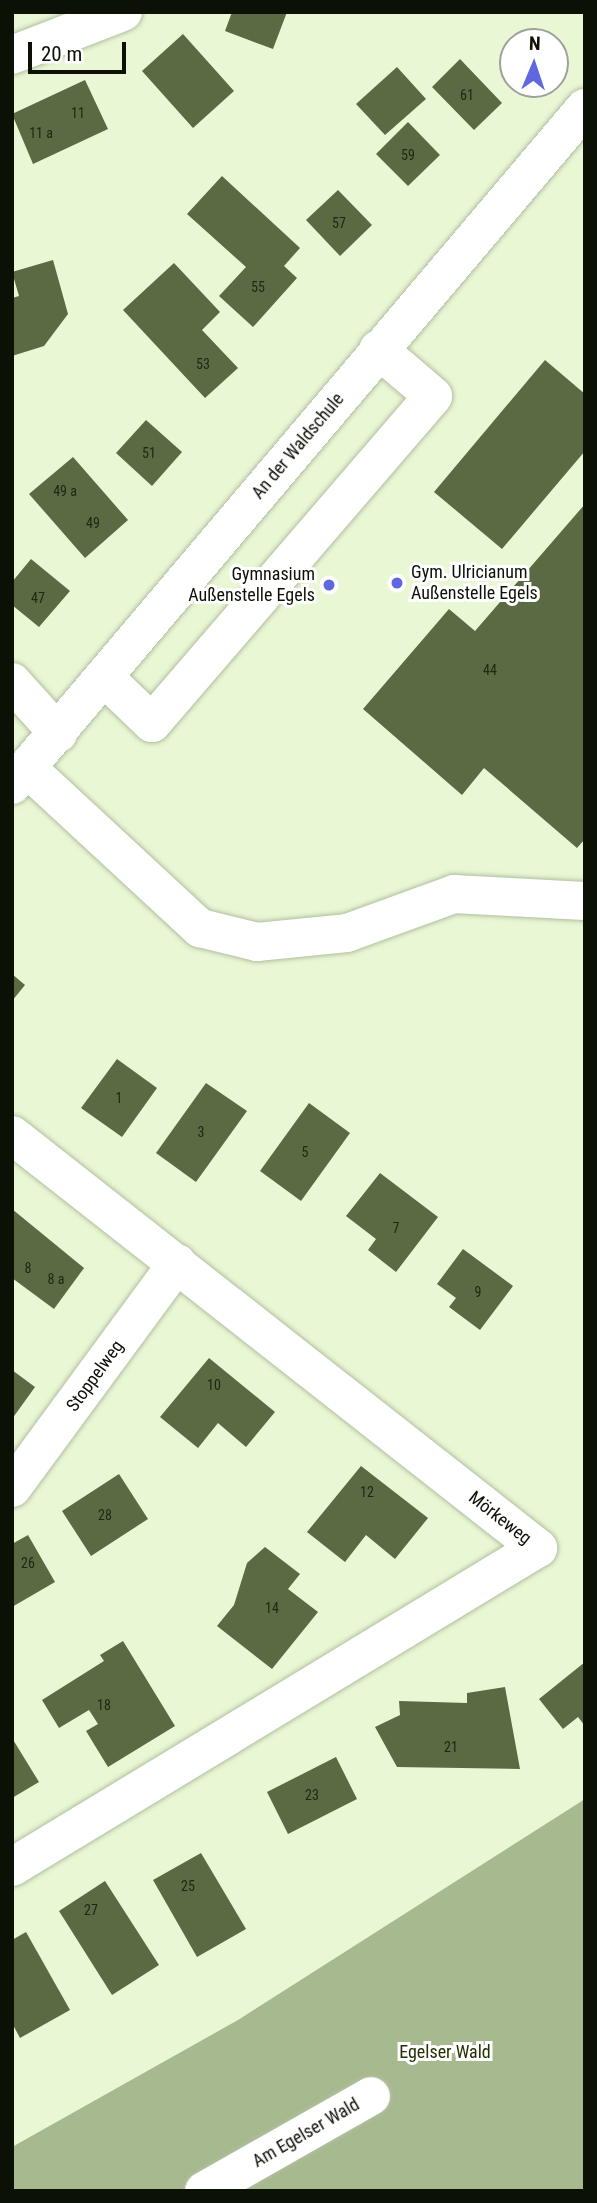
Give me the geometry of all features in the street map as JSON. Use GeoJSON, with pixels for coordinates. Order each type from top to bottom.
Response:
{"type":"FeatureCollection","features":[{"type":"Feature","properties":{"kind":"street"},"geometry":{"type":"LineString","coordinates":[[12,55],[122,12]]}},
{"type":"Feature","properties":{"kind":"street","name":"An der Waldschule"},"geometry":{"type":"LineString","coordinates":[[20,776],[105,678],[378,349],[585,108]]}},
{"type":"Feature","properties":{"kind":"street"},"geometry":{"type":"LineString","coordinates":[[105,678],[152,723],[433,396],[378,349]]}},
{"type":"Feature","properties":{"kind":"street"},"geometry":{"type":"LineString","coordinates":[[12,682],[58,733]]}},
{"type":"Feature","properties":{"kind":"street"},"geometry":{"type":"LineString","coordinates":[[20,776],[200,928],[257,942],[347,933],[454,894],[585,901]]}},
{"type":"Feature","properties":{"kind":"street","name":"Mörkeweg"},"geometry":{"type":"LineString","coordinates":[[12,1135],[538,1548],[12,1867]]}},
{"type":"Feature","properties":{"kind":"street","name":"Stoppelweg"},"geometry":{"type":"LineString","coordinates":[[12,1488],[177,1263]]}},
{"type":"Feature","properties":{"kind":"street","name":"Am Egelser Wald"},"geometry":{"type":"LineString","coordinates":[[204,2191],[371,2096]]}},
{"type":"Feature","properties":{"kind":"green space","name":"Egelser Wald"},"geometry":{"type":"Polygon","coordinates":[[[585,1799],[585,2191],[12,2191],[12,2147],[238,2020],[585,1799]]]}},
{"type":"Feature","properties":{"kind":"building"},"geometry":{"type":"Polygon","coordinates":[[[232,12],[287,12],[273,49],[225,31],[232,12]]]}},
{"type":"Feature","properties":{"kind":"building"},"geometry":{"type":"Polygon","coordinates":[[[183,34],[234,91],[193,128],[142,71],[183,34]]]}},
{"type":"Feature","properties":{"kind":"building"},"geometry":{"type":"Polygon","coordinates":[[[460,59],[502,103],[474,130],[432,87],[460,59]]]}},
{"type":"Feature","properties":{"kind":"building"},"geometry":{"type":"Polygon","coordinates":[[[397,67],[426,99],[385,135],[356,104],[397,67]]]}},
{"type":"Feature","properties":{"kind":"building"},"geometry":{"type":"Polygon","coordinates":[[[85,80],[108,129],[33,164],[12,114],[85,80]]]}},
{"type":"Feature","properties":{"kind":"building"},"geometry":{"type":"Polygon","coordinates":[[[408,122],[440,155],[408,186],[376,154],[408,122]]]}},
{"type":"Feature","properties":{"kind":"building"},"geometry":{"type":"Polygon","coordinates":[[[222,176],[300,248],[284,266],[297,278],[253,327],[219,296],[246,267],[187,214],[222,176]]]}},
{"type":"Feature","properties":{"kind":"building"},"geometry":{"type":"Polygon","coordinates":[[[338,190],[372,225],[340,256],[306,220],[338,190]]]}},
{"type":"Feature","properties":{"kind":"building"},"geometry":{"type":"Polygon","coordinates":[[[53,260],[68,314],[44,346],[12,356],[12,298],[19,296],[12,272],[53,260]]]}},
{"type":"Feature","properties":{"kind":"building"},"geometry":{"type":"Polygon","coordinates":[[[174,263],[220,312],[202,330],[238,368],[205,398],[123,310],[174,263]]]}},
{"type":"Feature","properties":{"kind":"building"},"geometry":{"type":"Polygon","coordinates":[[[545,360],[585,394],[585,451],[502,549],[434,492],[545,360]]]}},
{"type":"Feature","properties":{"kind":"building"},"geometry":{"type":"Polygon","coordinates":[[[146,420],[182,452],[152,486],[116,453],[146,420]]]}},
{"type":"Feature","properties":{"kind":"building"},"geometry":{"type":"Polygon","coordinates":[[[73,457],[128,520],[85,558],[29,494],[73,457]]]}},
{"type":"Feature","properties":{"kind":"building"},"geometry":{"type":"Polygon","coordinates":[[[585,504],[585,839],[577,848],[484,768],[462,795],[363,709],[449,609],[475,631],[585,504]]]}},
{"type":"Feature","properties":{"kind":"building"},"geometry":{"type":"Polygon","coordinates":[[[31,559],[70,591],[39,627],[12,605],[12,582],[31,559]]]}},
{"type":"Feature","properties":{"kind":"building"},"geometry":{"type":"Polygon","coordinates":[[[12,974],[25,985],[12,1001],[12,974]]]}},
{"type":"Feature","properties":{"kind":"building"},"geometry":{"type":"Polygon","coordinates":[[[117,1059],[157,1088],[122,1137],[81,1108],[117,1059]]]}},
{"type":"Feature","properties":{"kind":"building"},"geometry":{"type":"Polygon","coordinates":[[[206,1083],[247,1111],[196,1182],[156,1153],[206,1083]]]}},
{"type":"Feature","properties":{"kind":"building"},"geometry":{"type":"Polygon","coordinates":[[[309,1103],[350,1133],[301,1201],[260,1171],[309,1103]]]}},
{"type":"Feature","properties":{"kind":"building"},"geometry":{"type":"Polygon","coordinates":[[[380,1173],[438,1217],[396,1272],[368,1250],[376,1239],[346,1216],[380,1173]]]}},
{"type":"Feature","properties":{"kind":"building"},"geometry":{"type":"Polygon","coordinates":[[[12,1209],[84,1268],[54,1309],[12,1278],[12,1209]]]}},
{"type":"Feature","properties":{"kind":"building"},"geometry":{"type":"Polygon","coordinates":[[[463,1249],[513,1286],[480,1330],[449,1307],[456,1298],[437,1284],[463,1249]]]}},
{"type":"Feature","properties":{"kind":"building"},"geometry":{"type":"Polygon","coordinates":[[[209,1358],[275,1412],[246,1447],[218,1423],[198,1448],[160,1417],[209,1358]]]}},
{"type":"Feature","properties":{"kind":"building"},"geometry":{"type":"Polygon","coordinates":[[[12,1370],[35,1387],[12,1419],[12,1370]]]}},
{"type":"Feature","properties":{"kind":"building"},"geometry":{"type":"Polygon","coordinates":[[[361,1466],[428,1518],[395,1559],[366,1535],[345,1562],[307,1532],[361,1466]]]}},
{"type":"Feature","properties":{"kind":"building"},"geometry":{"type":"Polygon","coordinates":[[[119,1474],[148,1519],[91,1556],[62,1511],[119,1474]]]}},
{"type":"Feature","properties":{"kind":"building"},"geometry":{"type":"Polygon","coordinates":[[[28,1535],[55,1582],[12,1607],[12,1544],[28,1535]]]}},
{"type":"Feature","properties":{"kind":"building"},"geometry":{"type":"Polygon","coordinates":[[[265,1547],[300,1574],[288,1589],[318,1612],[272,1669],[217,1626],[234,1605],[247,1563],[265,1547]]]}},
{"type":"Feature","properties":{"kind":"building"},"geometry":{"type":"Polygon","coordinates":[[[123,1641],[175,1726],[108,1767],[86,1731],[98,1724],[89,1710],[59,1728],[42,1700],[104,1661],[100,1655],[123,1641]]]}},
{"type":"Feature","properties":{"kind":"building"},"geometry":{"type":"Polygon","coordinates":[[[585,1662],[585,1726],[578,1717],[563,1729],[539,1699],[585,1662]]]}},
{"type":"Feature","properties":{"kind":"building"},"geometry":{"type":"Polygon","coordinates":[[[505,1687],[520,1769],[397,1767],[375,1727],[400,1715],[399,1701],[467,1703],[467,1693],[505,1687]]]}},
{"type":"Feature","properties":{"kind":"building"},"geometry":{"type":"Polygon","coordinates":[[[12,1738],[39,1782],[12,1798],[12,1738]]]}},
{"type":"Feature","properties":{"kind":"building"},"geometry":{"type":"Polygon","coordinates":[[[336,1757],[357,1799],[288,1834],[267,1792],[336,1757]]]}},
{"type":"Feature","properties":{"kind":"building"},"geometry":{"type":"Polygon","coordinates":[[[201,1853],[246,1929],[197,1957],[153,1880],[201,1853]]]}},
{"type":"Feature","properties":{"kind":"building"},"geometry":{"type":"Polygon","coordinates":[[[105,1881],[159,1965],[112,1995],[59,1911],[105,1881]]]}},
{"type":"Feature","properties":{"kind":"building"},"geometry":{"type":"Polygon","coordinates":[[[26,1932],[70,2010],[20,2038],[12,2023],[12,1940],[26,1932]]]}},
{"type":"Feature","properties":{"kind":"place","name":"Gym. Ulricianum Außenstelle Egels"},"geometry":{"type":"Point","coordinates":[397,583]}},
{"type":"Feature","properties":{"kind":"place","name":"Gymnasium Außenstelle Egels"},"geometry":{"type":"Point","coordinates":[329,585]}}]}
